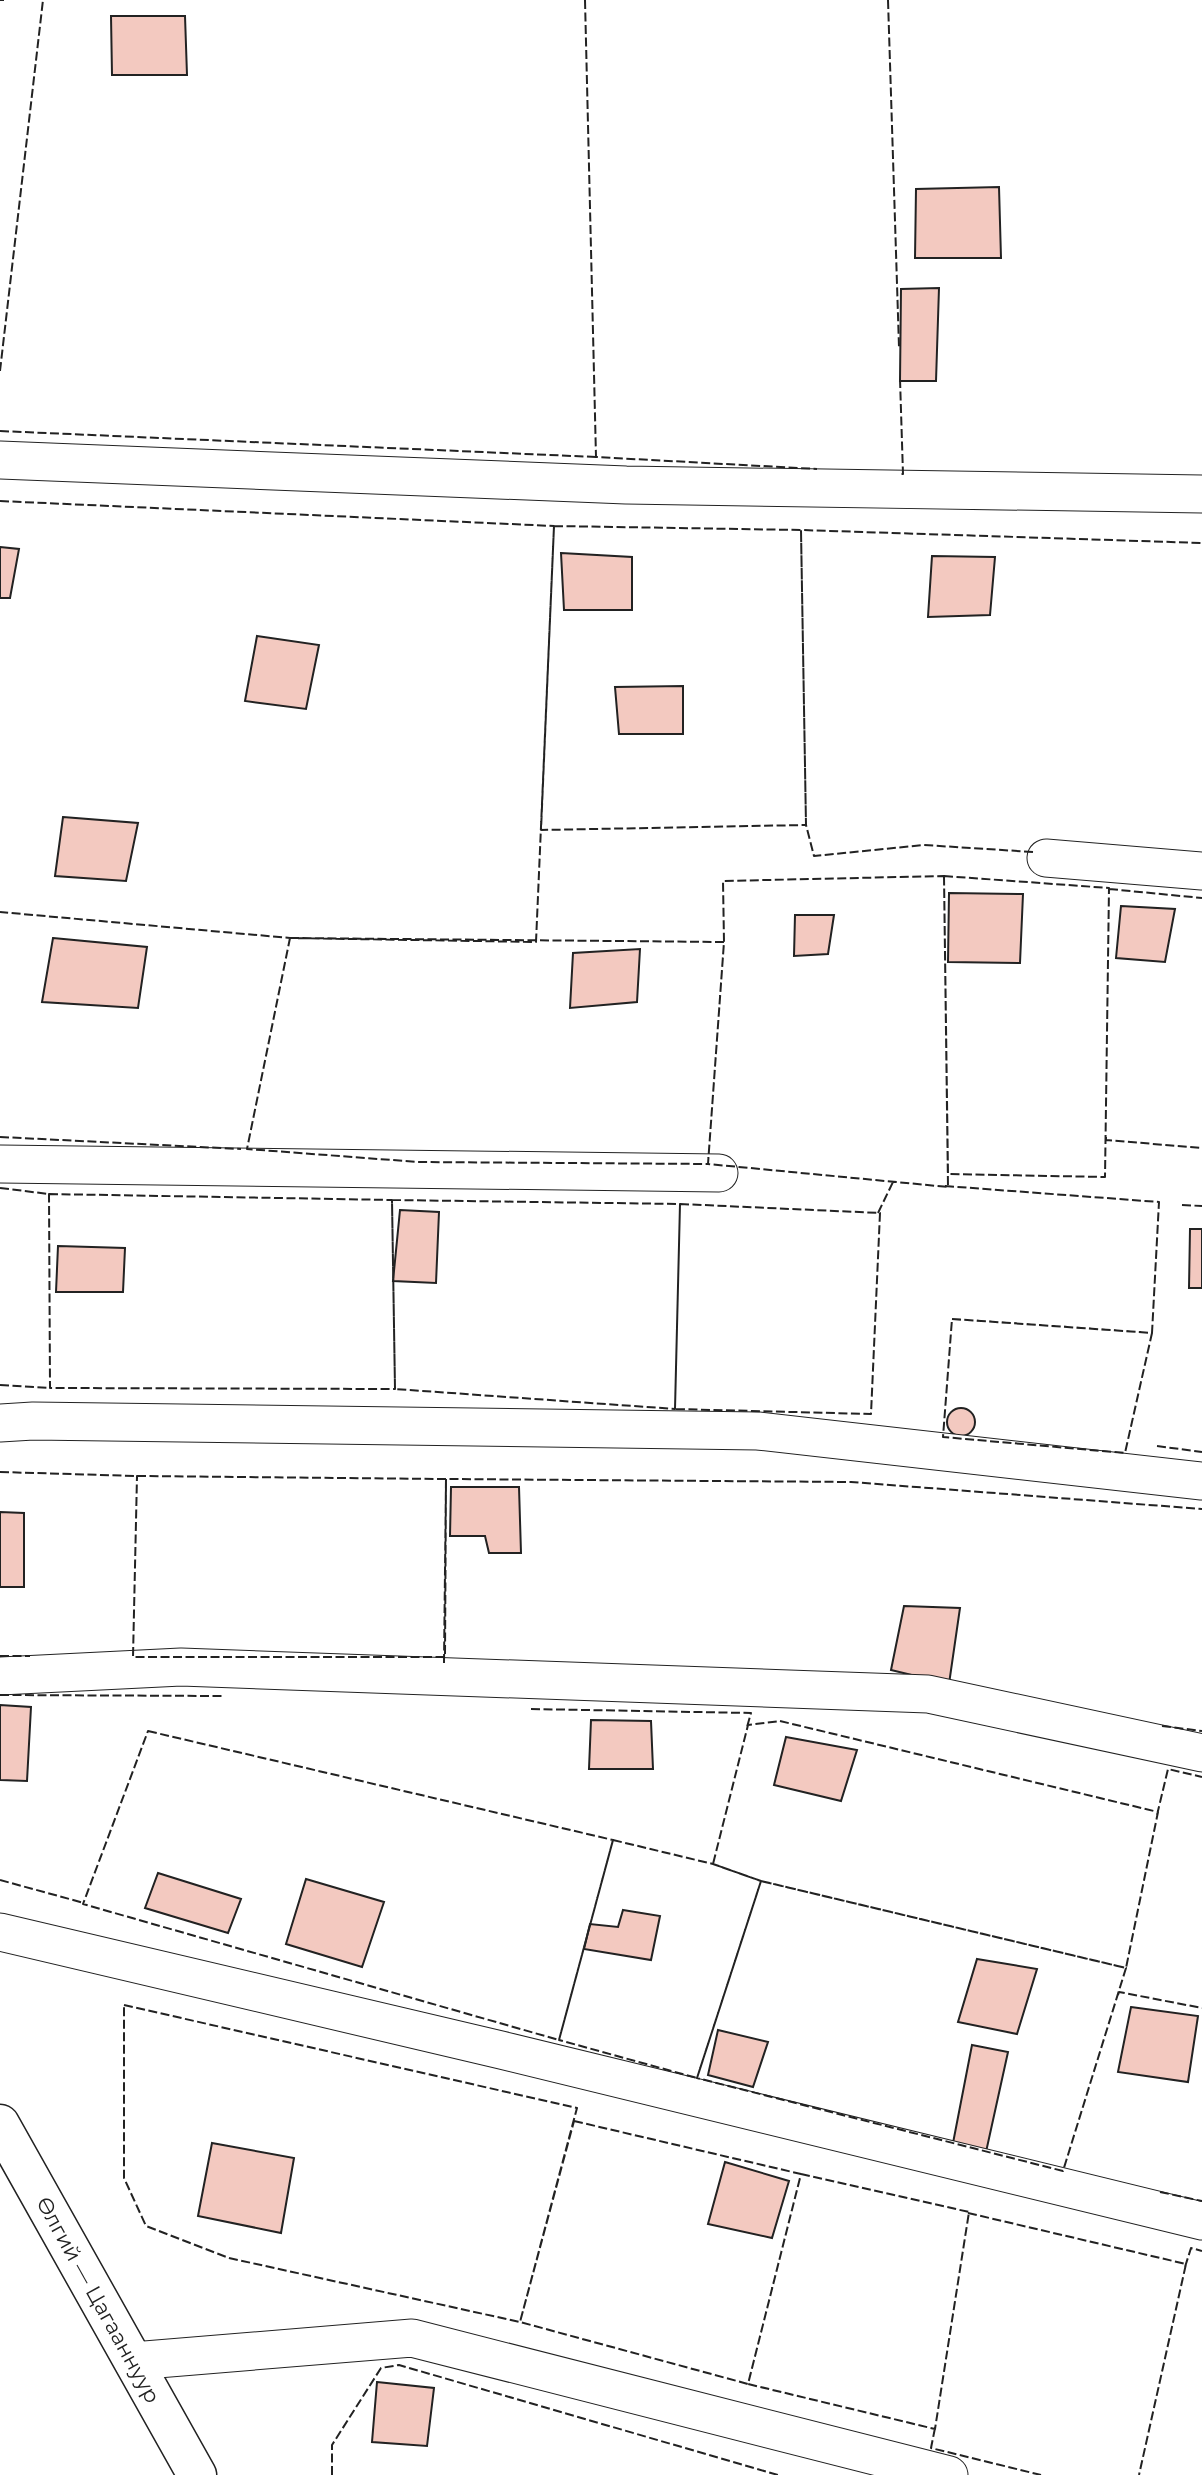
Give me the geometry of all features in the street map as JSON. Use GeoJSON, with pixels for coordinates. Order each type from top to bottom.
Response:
{"type":"FeatureCollection","features":[{"type":"Feature","properties":{"kind":"highway","name":"Өлгий — Цагааннуур"},"geometry":{"type":"LineString","coordinates":[[0,2124],[197,2475]]}},
{"type":"Feature","properties":{"kind":"street"},"geometry":{"type":"LineString","coordinates":[[0,460],[626,485],[1202,494]]}},
{"type":"Feature","properties":{"kind":"street"},"geometry":{"type":"LineString","coordinates":[[1046,858],[1202,872]]}},
{"type":"Feature","properties":{"kind":"street"},"geometry":{"type":"LineString","coordinates":[[0,1164],[719,1173]]}},
{"type":"Feature","properties":{"kind":"street"},"geometry":{"type":"LineString","coordinates":[[0,1423],[33,1421],[758,1431],[1202,1481]]}},
{"type":"Feature","properties":{"kind":"street"},"geometry":{"type":"LineString","coordinates":[[0,1676],[181,1667],[928,1694],[1202,1753]]}},
{"type":"Feature","properties":{"kind":"street"},"geometry":{"type":"LineString","coordinates":[[0,1932],[514,2053],[1202,2221]]}},
{"type":"Feature","properties":{"kind":"street"},"geometry":{"type":"LineString","coordinates":[[133,2361],[412,2338],[949,2475]]}},
{"type":"Feature","properties":{"kind":"building"},"geometry":{"type":"Polygon","coordinates":[[[111,16],[185,16],[187,75],[112,75],[111,16]]]}},
{"type":"Feature","properties":{"kind":"building"},"geometry":{"type":"Polygon","coordinates":[[[999,187],[1001,258],[915,258],[916,189],[999,187]]]}},
{"type":"Feature","properties":{"kind":"building"},"geometry":{"type":"Polygon","coordinates":[[[939,288],[936,381],[900,381],[901,289],[939,288]]]}},
{"type":"Feature","properties":{"kind":"building"},"geometry":{"type":"Polygon","coordinates":[[[0,547],[19,549],[10,598],[0,598],[0,547]]]}},
{"type":"Feature","properties":{"kind":"building"},"geometry":{"type":"Polygon","coordinates":[[[561,553],[632,557],[632,610],[564,610],[561,553]]]}},
{"type":"Feature","properties":{"kind":"building"},"geometry":{"type":"Polygon","coordinates":[[[932,556],[995,557],[990,615],[928,617],[932,556]]]}},
{"type":"Feature","properties":{"kind":"building"},"geometry":{"type":"Polygon","coordinates":[[[257,636],[319,645],[306,709],[245,701],[257,636]]]}},
{"type":"Feature","properties":{"kind":"building"},"geometry":{"type":"Polygon","coordinates":[[[683,686],[683,734],[619,734],[615,687],[683,686]]]}},
{"type":"Feature","properties":{"kind":"building"},"geometry":{"type":"Polygon","coordinates":[[[63,817],[138,823],[126,881],[55,876],[63,817]]]}},
{"type":"Feature","properties":{"kind":"building"},"geometry":{"type":"Polygon","coordinates":[[[949,893],[1023,894],[1020,963],[948,962],[949,893]]]}},
{"type":"Feature","properties":{"kind":"building"},"geometry":{"type":"Polygon","coordinates":[[[1121,906],[1175,909],[1165,962],[1116,958],[1121,906]]]}},
{"type":"Feature","properties":{"kind":"building"},"geometry":{"type":"Polygon","coordinates":[[[795,915],[834,915],[828,954],[794,956],[795,915]]]}},
{"type":"Feature","properties":{"kind":"building"},"geometry":{"type":"Polygon","coordinates":[[[53,938],[147,947],[138,1008],[42,1002],[53,938]]]}},
{"type":"Feature","properties":{"kind":"building"},"geometry":{"type":"Polygon","coordinates":[[[640,949],[637,1002],[570,1008],[573,953],[640,949]]]}},
{"type":"Feature","properties":{"kind":"building"},"geometry":{"type":"Polygon","coordinates":[[[400,1210],[439,1212],[436,1283],[393,1281],[400,1210]]]}},
{"type":"Feature","properties":{"kind":"building"},"geometry":{"type":"Polygon","coordinates":[[[1190,1229],[1202,1229],[1202,1288],[1189,1288],[1190,1229]]]}},
{"type":"Feature","properties":{"kind":"building"},"geometry":{"type":"Polygon","coordinates":[[[58,1246],[125,1248],[123,1292],[56,1292],[58,1246]]]}},
{"type":"Feature","properties":{"kind":"building"},"geometry":{"type":"Polygon","coordinates":[[[961,1408],[971,1412],[975,1422],[971,1432],[961,1436],[951,1432],[947,1422],[951,1412],[961,1408]]]}},
{"type":"Feature","properties":{"kind":"building"},"geometry":{"type":"Polygon","coordinates":[[[451,1487],[519,1487],[521,1553],[489,1553],[485,1536],[450,1536],[451,1487]]]}},
{"type":"Feature","properties":{"kind":"building"},"geometry":{"type":"Polygon","coordinates":[[[0,1512],[24,1513],[24,1587],[0,1587],[0,1512]]]}},
{"type":"Feature","properties":{"kind":"building"},"geometry":{"type":"Polygon","coordinates":[[[904,1606],[960,1608],[949,1684],[891,1670],[904,1606]]]}},
{"type":"Feature","properties":{"kind":"building"},"geometry":{"type":"Polygon","coordinates":[[[0,1705],[31,1707],[27,1781],[0,1780],[0,1705]]]}},
{"type":"Feature","properties":{"kind":"building"},"geometry":{"type":"Polygon","coordinates":[[[591,1720],[651,1721],[653,1769],[589,1769],[591,1720]]]}},
{"type":"Feature","properties":{"kind":"building"},"geometry":{"type":"Polygon","coordinates":[[[786,1737],[857,1750],[841,1801],[774,1785],[786,1737]]]}},
{"type":"Feature","properties":{"kind":"building"},"geometry":{"type":"Polygon","coordinates":[[[158,1873],[241,1899],[228,1933],[145,1908],[158,1873]]]}},
{"type":"Feature","properties":{"kind":"building"},"geometry":{"type":"Polygon","coordinates":[[[306,1879],[384,1902],[362,1967],[286,1944],[306,1879]]]}},
{"type":"Feature","properties":{"kind":"building"},"geometry":{"type":"Polygon","coordinates":[[[623,1910],[660,1916],[651,1960],[584,1949],[590,1924],[618,1927],[623,1910]]]}},
{"type":"Feature","properties":{"kind":"building"},"geometry":{"type":"Polygon","coordinates":[[[977,1959],[1037,1969],[1017,2034],[958,2022],[977,1959]]]}},
{"type":"Feature","properties":{"kind":"building"},"geometry":{"type":"Polygon","coordinates":[[[1131,2007],[1198,2016],[1188,2082],[1118,2072],[1131,2007]]]}},
{"type":"Feature","properties":{"kind":"building"},"geometry":{"type":"Polygon","coordinates":[[[718,2030],[768,2042],[753,2087],[708,2075],[718,2030]]]}},
{"type":"Feature","properties":{"kind":"building"},"geometry":{"type":"Polygon","coordinates":[[[972,2045],[1008,2052],[986,2152],[953,2143],[972,2045]]]}},
{"type":"Feature","properties":{"kind":"building"},"geometry":{"type":"Polygon","coordinates":[[[212,2143],[294,2158],[281,2233],[198,2216],[212,2143]]]}},
{"type":"Feature","properties":{"kind":"building"},"geometry":{"type":"Polygon","coordinates":[[[725,2162],[789,2181],[772,2238],[708,2224],[725,2162]]]}},
{"type":"Feature","properties":{"kind":"building"},"geometry":{"type":"Polygon","coordinates":[[[377,2382],[434,2388],[427,2446],[372,2442],[377,2382]]]}},
{"type":"Feature","properties":{"kind":"fence"},"geometry":{"type":"LineString","coordinates":[[0,371],[43,0]]}},
{"type":"Feature","properties":{"kind":"fence"},"geometry":{"type":"LineString","coordinates":[[585,0],[596,457],[817,469]]}},
{"type":"Feature","properties":{"kind":"fence"},"geometry":{"type":"LineString","coordinates":[[888,0],[899,347]]}},
{"type":"Feature","properties":{"kind":"fence"},"geometry":{"type":"LineString","coordinates":[[900,379],[901,474]]}},
{"type":"Feature","properties":{"kind":"fence"},"geometry":{"type":"LineString","coordinates":[[0,431],[596,455]]}},
{"type":"Feature","properties":{"kind":"fence"},"geometry":{"type":"LineString","coordinates":[[0,501],[554,526],[536,942],[290,938],[0,912]]}},
{"type":"Feature","properties":{"kind":"fence"},"geometry":{"type":"LineString","coordinates":[[554,526],[801,530],[806,825],[541,830],[554,526]]}},
{"type":"Feature","properties":{"kind":"fence"},"geometry":{"type":"LineString","coordinates":[[1033,852],[924,845],[814,856],[806,825],[801,530],[1202,543]]}},
{"type":"Feature","properties":{"kind":"fence"},"geometry":{"type":"LineString","coordinates":[[944,876],[948,1187],[708,1164],[724,942],[723,881],[944,876]]}},
{"type":"Feature","properties":{"kind":"fence"},"geometry":{"type":"LineString","coordinates":[[944,876],[1109,888],[1105,1177],[948,1174],[944,876]]}},
{"type":"Feature","properties":{"kind":"fence"},"geometry":{"type":"LineString","coordinates":[[1109,889],[1202,898]]}},
{"type":"Feature","properties":{"kind":"fence"},"geometry":{"type":"LineString","coordinates":[[290,938],[724,942],[708,1164],[418,1162],[247,1149],[290,938]]}},
{"type":"Feature","properties":{"kind":"fence"},"geometry":{"type":"LineString","coordinates":[[0,1137],[241,1149]]}},
{"type":"Feature","properties":{"kind":"fence"},"geometry":{"type":"LineString","coordinates":[[1106,1137],[1106,1140],[1202,1148]]}},
{"type":"Feature","properties":{"kind":"fence"},"geometry":{"type":"LineString","coordinates":[[878,1213],[893,1182]]}},
{"type":"Feature","properties":{"kind":"fence"},"geometry":{"type":"LineString","coordinates":[[945,1186],[1159,1202],[1152,1333],[952,1319]]}},
{"type":"Feature","properties":{"kind":"fence"},"geometry":{"type":"LineString","coordinates":[[0,1188],[49,1194],[49,1197]]}},
{"type":"Feature","properties":{"kind":"fence"},"geometry":{"type":"LineString","coordinates":[[49,1194],[392,1200],[395,1389],[50,1388],[49,1194]]}},
{"type":"Feature","properties":{"kind":"fence"},"geometry":{"type":"LineString","coordinates":[[392,1200],[680,1204],[675,1409],[395,1389],[392,1200]]}},
{"type":"Feature","properties":{"kind":"fence"},"geometry":{"type":"LineString","coordinates":[[680,1204],[880,1213],[871,1414],[675,1409],[680,1204]]}},
{"type":"Feature","properties":{"kind":"fence"},"geometry":{"type":"LineString","coordinates":[[1182,1205],[1202,1206]]}},
{"type":"Feature","properties":{"kind":"fence"},"geometry":{"type":"LineString","coordinates":[[952,1319],[1152,1333],[1125,1453],[943,1437],[952,1319]]}},
{"type":"Feature","properties":{"kind":"fence"},"geometry":{"type":"LineString","coordinates":[[0,1385],[50,1386]]}},
{"type":"Feature","properties":{"kind":"fence"},"geometry":{"type":"LineString","coordinates":[[1157,1446],[1202,1452]]}},
{"type":"Feature","properties":{"kind":"fence"},"geometry":{"type":"LineString","coordinates":[[0,1472],[137,1476],[137,1479]]}},
{"type":"Feature","properties":{"kind":"fence"},"geometry":{"type":"LineString","coordinates":[[137,1476],[446,1479],[445,1657],[133,1657],[137,1476]]}},
{"type":"Feature","properties":{"kind":"fence"},"geometry":{"type":"LineString","coordinates":[[444,1663],[446,1479],[851,1482],[1202,1509]]}},
{"type":"Feature","properties":{"kind":"fence"},"geometry":{"type":"LineString","coordinates":[[0,1656],[30,1656]]}},
{"type":"Feature","properties":{"kind":"fence"},"geometry":{"type":"LineString","coordinates":[[0,1695],[223,1696]]}},
{"type":"Feature","properties":{"kind":"fence"},"geometry":{"type":"LineString","coordinates":[[531,1709],[751,1713],[747,1727]]}},
{"type":"Feature","properties":{"kind":"fence"},"geometry":{"type":"LineString","coordinates":[[780,1721],[1158,1812],[1126,1968],[761,1881],[713,1864],[748,1725],[780,1721]]}},
{"type":"Feature","properties":{"kind":"fence"},"geometry":{"type":"LineString","coordinates":[[1162,1726],[1202,1731]]}},
{"type":"Feature","properties":{"kind":"fence"},"geometry":{"type":"LineString","coordinates":[[148,1731],[613,1840],[559,2040],[83,1904],[148,1731]]}},
{"type":"Feature","properties":{"kind":"fence"},"geometry":{"type":"LineString","coordinates":[[1157,1815],[1168,1769],[1202,1777]]}},
{"type":"Feature","properties":{"kind":"fence"},"geometry":{"type":"LineString","coordinates":[[613,1840],[713,1864],[761,1881],[697,2078],[559,2040],[613,1840]]}},
{"type":"Feature","properties":{"kind":"fence"},"geometry":{"type":"LineString","coordinates":[[0,1880],[84,1903]]}},
{"type":"Feature","properties":{"kind":"fence"},"geometry":{"type":"LineString","coordinates":[[761,1881],[1126,1968],[1063,2171],[697,2078],[761,1881]]}},
{"type":"Feature","properties":{"kind":"fence"},"geometry":{"type":"LineString","coordinates":[[1118,1995],[1119,1992],[1202,2008]]}},
{"type":"Feature","properties":{"kind":"fence"},"geometry":{"type":"LineString","coordinates":[[124,2005],[577,2108],[520,2322],[229,2258],[146,2226],[124,2178],[124,2005]]}},
{"type":"Feature","properties":{"kind":"fence"},"geometry":{"type":"LineString","coordinates":[[574,2121],[801,2174],[748,2384],[520,2322],[574,2121]]}},
{"type":"Feature","properties":{"kind":"fence"},"geometry":{"type":"LineString","coordinates":[[801,2174],[969,2212],[935,2429],[748,2384],[801,2174]]}},
{"type":"Feature","properties":{"kind":"fence"},"geometry":{"type":"LineString","coordinates":[[1160,2192],[1202,2201]]}},
{"type":"Feature","properties":{"kind":"fence"},"geometry":{"type":"LineString","coordinates":[[968,2213],[1186,2264],[1139,2475]]}},
{"type":"Feature","properties":{"kind":"fence"},"geometry":{"type":"LineString","coordinates":[[1185,2267],[1191,2248],[1202,2251]]}},
{"type":"Feature","properties":{"kind":"fence"},"geometry":{"type":"LineString","coordinates":[[332,2475],[332,2445],[381,2368],[399,2365],[778,2475]]}},
{"type":"Feature","properties":{"kind":"fence"},"geometry":{"type":"LineString","coordinates":[[935,2428],[931,2448],[1041,2475]]}}]}
